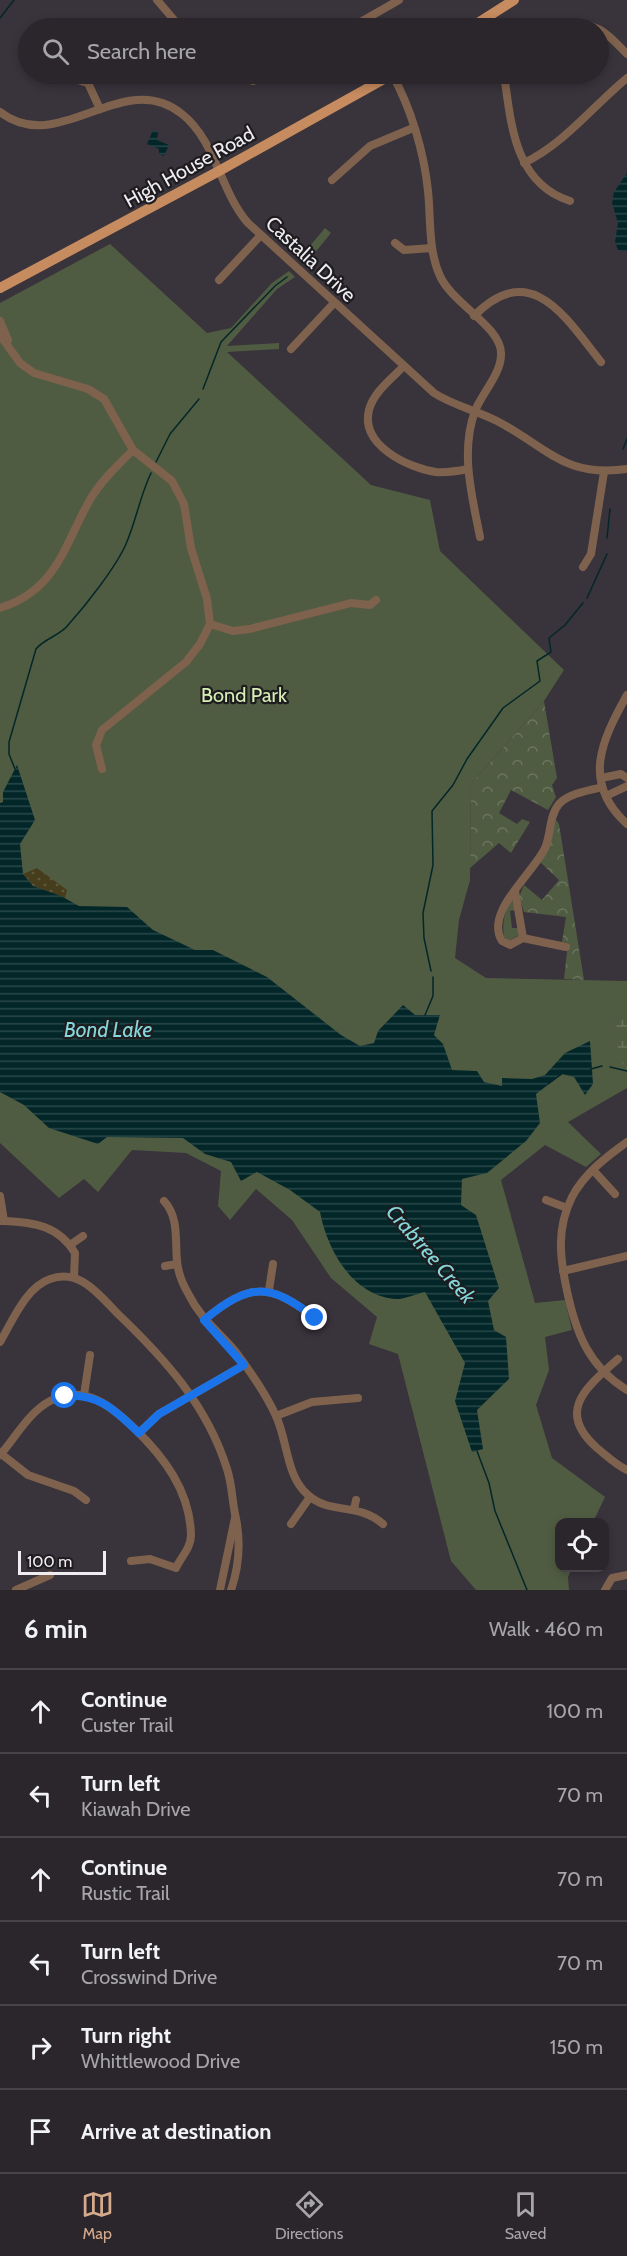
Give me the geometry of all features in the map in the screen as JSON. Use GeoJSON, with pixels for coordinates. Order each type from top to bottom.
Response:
{"type":"FeatureCollection","features":[{"type":"Feature","properties":{"kind":"main road"},"geometry":{"type":"LineString","coordinates":[[486,18],[514,0]]}},
{"type":"Feature","properties":{"kind":"main road","name":"High House Road"},"geometry":{"type":"LineString","coordinates":[[0,288],[219,171],[374,84]]}},
{"type":"Feature","properties":{"kind":"street"},"geometry":{"type":"LineString","coordinates":[[157,0],[172,18]]}},
{"type":"Feature","properties":{"kind":"street"},"geometry":{"type":"LineString","coordinates":[[374,18],[399,0]]}},
{"type":"Feature","properties":{"kind":"street"},"geometry":{"type":"LineString","coordinates":[[609,39],[627,54]]}},
{"type":"Feature","properties":{"kind":"street"},"geometry":{"type":"LineString","coordinates":[[524,163],[560,141],[593,106],[627,78]]}},
{"type":"Feature","properties":{"kind":"street"},"geometry":{"type":"LineString","coordinates":[[88,84],[100,109]]}},
{"type":"Feature","properties":{"kind":"street"},"geometry":{"type":"LineString","coordinates":[[396,84],[413,128],[427,185],[435,265],[445,285],[495,336],[502,356],[475,412],[467,442],[468,469],[480,537]]}},
{"type":"Feature","properties":{"kind":"street"},"geometry":{"type":"LineString","coordinates":[[506,84],[515,142],[524,163],[545,188],[555,196],[570,201]]}},
{"type":"Feature","properties":{"kind":"street","name":"Castalia Drive"},"geometry":{"type":"LineString","coordinates":[[0,112],[26,125],[49,127],[134,99],[145,99],[172,107],[199,130],[242,216],[403,367],[439,397],[506,426],[566,463],[604,472],[627,469]]}},
{"type":"Feature","properties":{"kind":"street"},"geometry":{"type":"LineString","coordinates":[[332,180],[370,146],[413,128]]}},
{"type":"Feature","properties":{"kind":"street"},"geometry":{"type":"LineString","coordinates":[[219,280],[261,235]]}},
{"type":"Feature","properties":{"kind":"street"},"geometry":{"type":"LineString","coordinates":[[394,243],[404,250],[432,248]]}},
{"type":"Feature","properties":{"kind":"street"},"geometry":{"type":"LineString","coordinates":[[474,316],[485,305],[507,294],[525,292],[540,296],[557,307],[601,362]]}},
{"type":"Feature","properties":{"kind":"street"},"geometry":{"type":"LineString","coordinates":[[291,349],[334,303]]}},
{"type":"Feature","properties":{"kind":"street"},"geometry":{"type":"LineString","coordinates":[[0,321],[12,352]]}},
{"type":"Feature","properties":{"kind":"street"},"geometry":{"type":"LineString","coordinates":[[0,335],[20,363],[34,373],[79,386],[99,395],[113,411],[133,450],[172,481],[184,504],[191,548],[207,599],[210,624],[200,644],[186,662],[102,730],[96,745],[102,769]]}},
{"type":"Feature","properties":{"kind":"street"},"geometry":{"type":"LineString","coordinates":[[403,367],[372,401],[368,413],[371,434],[387,451],[417,467],[445,472],[468,469]]}},
{"type":"Feature","properties":{"kind":"street"},"geometry":{"type":"LineString","coordinates":[[0,608],[27,596],[52,573],[91,498],[133,450]]}},
{"type":"Feature","properties":{"kind":"street"},"geometry":{"type":"LineString","coordinates":[[583,567],[591,554],[604,472]]}},
{"type":"Feature","properties":{"kind":"street"},"geometry":{"type":"LineString","coordinates":[[210,624],[233,631],[250,629],[351,603],[370,605],[376,600]]}},
{"type":"Feature","properties":{"kind":"street"},"geometry":{"type":"LineString","coordinates":[[627,695],[603,743],[599,759],[606,796],[627,824]]}},
{"type":"Feature","properties":{"kind":"street"},"geometry":{"type":"LineString","coordinates":[[566,947],[523,938],[510,945],[502,941],[497,931],[501,912],[546,846],[558,805],[621,774],[627,778]]}},
{"type":"Feature","properties":{"kind":"street"},"geometry":{"type":"LineString","coordinates":[[606,796],[627,786]]}},
{"type":"Feature","properties":{"kind":"street"},"geometry":{"type":"LineString","coordinates":[[515,891],[523,938]]}},
{"type":"Feature","properties":{"kind":"street"},"geometry":{"type":"LineString","coordinates":[[627,1142],[593,1170],[579,1186],[567,1208],[560,1244],[563,1271],[578,1334],[591,1359],[627,1390]]}},
{"type":"Feature","properties":{"kind":"street"},"geometry":{"type":"LineString","coordinates":[[593,1170],[615,1194]]}},
{"type":"Feature","properties":{"kind":"street"},"geometry":{"type":"LineString","coordinates":[[0,1196],[2,1221],[50,1228],[70,1245],[77,1260],[74,1276]]}},
{"type":"Feature","properties":{"kind":"street"},"geometry":{"type":"LineString","coordinates":[[546,1200],[567,1208]]}},
{"type":"Feature","properties":{"kind":"street"},"geometry":{"type":"LineString","coordinates":[[164,1201],[174,1215],[177,1264],[188,1293],[204,1320],[244,1365],[276,1416],[295,1479],[310,1497],[329,1506],[355,1505],[383,1524]]}},
{"type":"Feature","properties":{"kind":"street"},"geometry":{"type":"LineString","coordinates":[[70,1245],[82,1236]]}},
{"type":"Feature","properties":{"kind":"street"},"geometry":{"type":"LineString","coordinates":[[563,1271],[627,1256]]}},
{"type":"Feature","properties":{"kind":"street"},"geometry":{"type":"LineString","coordinates":[[165,1266],[177,1264]]}},
{"type":"Feature","properties":{"kind":"street"},"geometry":{"type":"LineString","coordinates":[[269,1290],[273,1264]]}},
{"type":"Feature","properties":{"kind":"street"},"geometry":{"type":"LineString","coordinates":[[0,1342],[37,1286],[51,1278],[74,1276],[94,1290],[159,1353],[192,1397],[222,1453],[231,1485],[240,1549],[231,1590]]}},
{"type":"Feature","properties":{"kind":"street"},"geometry":{"type":"LineString","coordinates":[[204,1320],[236,1296],[252,1291],[269,1290],[290,1299],[315,1318]]}},
{"type":"Feature","properties":{"kind":"street"},"geometry":{"type":"LineString","coordinates":[[84,1395],[90,1355]]}},
{"type":"Feature","properties":{"kind":"street"},"geometry":{"type":"LineString","coordinates":[[618,1359],[581,1398],[577,1408],[577,1422],[587,1438],[627,1470]]}},
{"type":"Feature","properties":{"kind":"street"},"geometry":{"type":"LineString","coordinates":[[139,1433],[159,1414],[244,1365]]}},
{"type":"Feature","properties":{"kind":"street"},"geometry":{"type":"LineString","coordinates":[[86,1500],[74,1491],[28,1475],[0,1454],[44,1405],[65,1396],[84,1395],[107,1404],[160,1455],[176,1480],[191,1534],[189,1547],[176,1568],[150,1560],[131,1561]]}},
{"type":"Feature","properties":{"kind":"street"},"geometry":{"type":"LineString","coordinates":[[276,1416],[312,1402],[358,1398]]}},
{"type":"Feature","properties":{"kind":"street"},"geometry":{"type":"LineString","coordinates":[[291,1524],[310,1497]]}},
{"type":"Feature","properties":{"kind":"street"},"geometry":{"type":"LineString","coordinates":[[220,1590],[235,1515]]}},
{"type":"Feature","properties":{"kind":"street"},"geometry":{"type":"LineString","coordinates":[[16,1590],[50,1575]]}},
{"type":"Feature","properties":{"kind":"street"},"geometry":{"type":"LineString","coordinates":[[605,1590],[612,1578],[627,1575]]}},
{"type":"Feature","properties":{"kind":"green space"},"geometry":{"type":"Polygon","coordinates":[[[325,228],[331,233],[305,265],[299,259],[325,228]]]}},
{"type":"Feature","properties":{"kind":"green space","name":"Bond Park"},"geometry":{"type":"Polygon","coordinates":[[[110,244],[207,333],[231,328],[272,283],[289,271],[295,277],[277,289],[227,346],[279,343],[279,349],[227,352],[371,485],[430,500],[440,551],[564,670],[544,701],[471,784],[470,880],[459,920],[455,958],[486,978],[627,981],[627,1088],[568,1122],[601,1154],[586,1167],[545,1145],[501,1180],[535,1303],[565,1300],[572,1330],[545,1337],[549,1370],[536,1405],[552,1458],[605,1497],[595,1518],[555,1518],[555,1572],[570,1572],[568,1577],[569,1590],[476,1590],[451,1561],[398,1354],[369,1344],[377,1317],[331,1278],[292,1220],[256,1189],[230,1220],[218,1206],[221,1171],[186,1153],[132,1150],[98,1192],[84,1179],[59,1198],[0,1143],[0,303],[110,244]]]}},
{"type":"Feature","properties":{"kind":"green space"},"geometry":{"type":"Polygon","coordinates":[[[544,701],[557,778],[552,785],[556,797],[548,810],[511,790],[499,813],[517,824],[522,819],[530,822],[511,853],[499,843],[470,868],[471,784],[544,701]]]}},
{"type":"Feature","properties":{"kind":"green space"},"geometry":{"type":"Polygon","coordinates":[[[556,820],[559,824],[584,980],[564,979],[568,943],[562,942],[566,917],[524,912],[519,897],[524,885],[542,900],[559,880],[540,862],[556,820]]]}},
{"type":"Feature","properties":{"kind":"green space"},"geometry":{"type":"Polygon","coordinates":[[[512,900],[516,910],[510,911],[512,928],[518,928],[519,935],[509,941],[504,937],[504,922],[505,913],[512,900]]]}},
{"type":"Feature","properties":{"kind":"green space"},"geometry":{"type":"Polygon","coordinates":[[[627,1010],[627,1069],[620,1060],[613,1017],[627,1010]]]}},
{"type":"Feature","properties":{"kind":"sand"},"geometry":{"type":"Polygon","coordinates":[[[37,868],[67,890],[65,898],[33,886],[23,874],[37,868]]]}},
{"type":"Feature","properties":{"kind":"water"},"geometry":{"type":"Polygon","coordinates":[[[153,130],[158,132],[157,140],[169,145],[164,156],[159,154],[159,149],[147,144],[153,130]]]}},
{"type":"Feature","properties":{"kind":"water"},"geometry":{"type":"Polygon","coordinates":[[[627,173],[627,251],[618,250],[615,242],[618,223],[612,203],[614,192],[627,173]]]}},
{"type":"Feature","properties":{"kind":"water","name":"Bond Lake"},"geometry":{"type":"Polygon","coordinates":[[[17,765],[35,820],[20,844],[23,874],[33,886],[61,896],[79,906],[127,907],[153,930],[195,950],[213,950],[267,977],[341,1035],[360,1046],[374,1043],[378,1031],[403,1005],[415,1015],[440,1015],[434,1035],[443,1044],[452,1070],[477,1071],[484,1082],[502,1086],[502,1078],[532,1079],[545,1075],[565,1053],[590,1041],[593,1084],[585,1095],[574,1077],[562,1074],[536,1094],[540,1123],[526,1141],[487,1173],[462,1179],[461,1205],[476,1215],[499,1288],[488,1301],[494,1330],[506,1337],[509,1379],[477,1410],[483,1449],[472,1452],[455,1401],[465,1363],[425,1292],[394,1299],[379,1296],[366,1289],[354,1279],[335,1255],[320,1212],[290,1190],[257,1172],[241,1181],[231,1162],[205,1154],[183,1138],[107,1137],[98,1144],[49,1128],[24,1105],[0,1092],[0,803],[3,802],[3,792],[17,765]]]}},
{"type":"Feature","properties":{"kind":"waterway"},"geometry":{"type":"LineString","coordinates":[[0,18],[14,0]]}},
{"type":"Feature","properties":{"kind":"waterway"},"geometry":{"type":"LineString","coordinates":[[203,389],[221,342],[275,286],[287,277]]}},
{"type":"Feature","properties":{"kind":"waterway"},"geometry":{"type":"LineString","coordinates":[[156,462],[170,434],[199,399]]}},
{"type":"Feature","properties":{"kind":"waterway"},"geometry":{"type":"LineString","coordinates":[[623,449],[627,439]]}},
{"type":"Feature","properties":{"kind":"waterway"},"geometry":{"type":"LineString","coordinates":[[15,769],[9,754],[9,742],[36,649],[65,628],[115,564],[129,535],[151,473]]}},
{"type":"Feature","properties":{"kind":"waterway"},"geometry":{"type":"LineString","coordinates":[[607,538],[610,509]]}},
{"type":"Feature","properties":{"kind":"waterway"},"geometry":{"type":"LineString","coordinates":[[587,598],[607,554]]}},
{"type":"Feature","properties":{"kind":"waterway"},"geometry":{"type":"LineString","coordinates":[[431,971],[424,938],[423,913],[433,865],[432,811],[453,785],[467,759],[503,708],[540,681],[537,661],[551,652],[549,638],[565,625],[583,603]]}},
{"type":"Feature","properties":{"kind":"waterway"},"geometry":{"type":"LineString","coordinates":[[425,1015],[433,996],[433,977]]}},
{"type":"Feature","properties":{"kind":"waterway"},"geometry":{"type":"LineString","coordinates":[[591,1069],[602,1066]]}},
{"type":"Feature","properties":{"kind":"waterway"},"geometry":{"type":"LineString","coordinates":[[610,1067],[627,1071]]}},
{"type":"Feature","properties":{"kind":"waterway"},"geometry":{"type":"LineString","coordinates":[[548,1084],[563,1073]]}},
{"type":"Feature","properties":{"kind":"waterway","name":"Crabtree Creek"},"geometry":{"type":"LineString","coordinates":[[477,1451],[489,1483],[495,1511],[527,1590]]}},
{"type":"Feature","properties":{"kind":"route"},"geometry":{"type":"LineString","coordinates":[[65,1396],[84,1395],[101,1400],[113,1408],[139,1433],[159,1414],[244,1365],[234,1351],[204,1320],[232,1298],[252,1291],[269,1290],[294,1301],[315,1318]]}}]}
